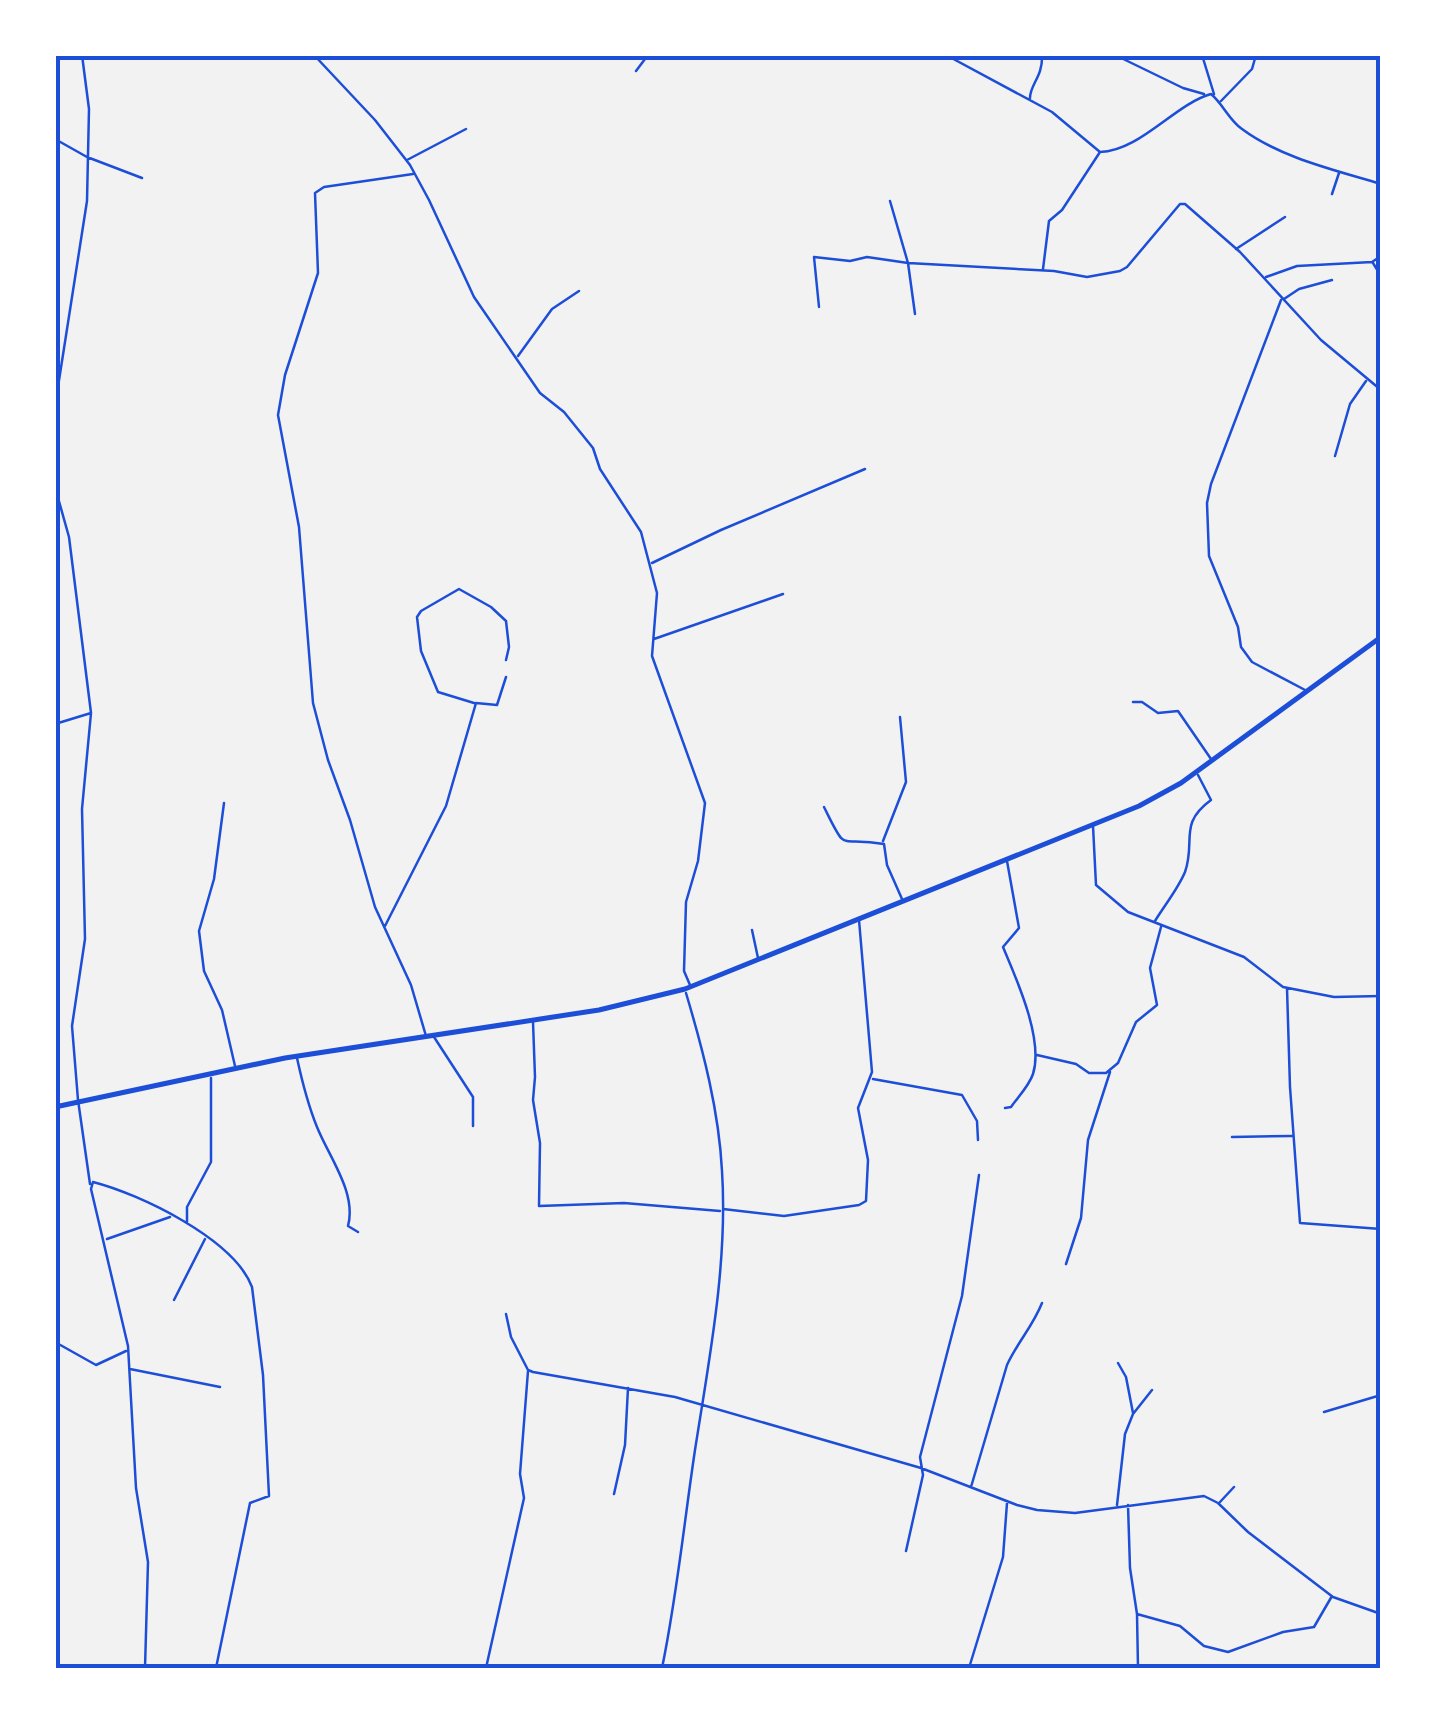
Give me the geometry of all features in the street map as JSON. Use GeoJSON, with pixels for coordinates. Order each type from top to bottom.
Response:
{"type":"FeatureCollection","features":[{"type":"Feature","properties":{"kind":"main road"},"geometry":{"type":"LineString","coordinates":[[55,1107],[296,1056],[599,1010],[688,988],[1150,800],[1197,772],[1381,637]]}},
{"type":"Feature","properties":{"kind":"street"},"geometry":{"type":"LineString","coordinates":[[55,406],[83,236],[88,109],[82,55]]}},
{"type":"Feature","properties":{"kind":"street"},"geometry":{"type":"LineString","coordinates":[[314,55],[351,92],[407,160],[474,297],[545,399],[564,412],[593,448],[600,469],[640,532],[657,593],[652,656],[656,673],[705,803],[698,861],[686,902],[684,970],[718,1134],[722,1174],[719,1262],[702,1406],[662,1668]]}},
{"type":"Feature","properties":{"kind":"street"},"geometry":{"type":"LineString","coordinates":[[636,71],[648,55]]}},
{"type":"Feature","properties":{"kind":"street"},"geometry":{"type":"LineString","coordinates":[[946,55],[1030,100],[1100,152],[1139,137],[1205,95]]}},
{"type":"Feature","properties":{"kind":"street"},"geometry":{"type":"LineString","coordinates":[[1030,100],[1030,92],[1042,71],[1042,55]]}},
{"type":"Feature","properties":{"kind":"street"},"geometry":{"type":"LineString","coordinates":[[1115,55],[1214,96]]}},
{"type":"Feature","properties":{"kind":"street"},"geometry":{"type":"LineString","coordinates":[[1202,55],[1214,96],[1234,122],[1265,143],[1381,184]]}},
{"type":"Feature","properties":{"kind":"street"},"geometry":{"type":"LineString","coordinates":[[1220,102],[1249,72],[1256,55]]}},
{"type":"Feature","properties":{"kind":"street"},"geometry":{"type":"LineString","coordinates":[[407,160],[466,129]]}},
{"type":"Feature","properties":{"kind":"street"},"geometry":{"type":"LineString","coordinates":[[55,139],[88,158],[142,178]]}},
{"type":"Feature","properties":{"kind":"street"},"geometry":{"type":"LineString","coordinates":[[1043,271],[1048,221],[1062,210],[1100,152]]}},
{"type":"Feature","properties":{"kind":"street"},"geometry":{"type":"LineString","coordinates":[[1332,194],[1339,171]]}},
{"type":"Feature","properties":{"kind":"street"},"geometry":{"type":"LineString","coordinates":[[415,174],[324,187],[315,194],[318,273],[285,374],[278,416],[299,527],[315,715],[384,927],[430,1037],[473,1098],[473,1126]]}},
{"type":"Feature","properties":{"kind":"street"},"geometry":{"type":"LineString","coordinates":[[890,201],[908,263],[914,314]]}},
{"type":"Feature","properties":{"kind":"street"},"geometry":{"type":"LineString","coordinates":[[819,307],[814,258],[850,261],[867,257],[1087,277],[1124,270],[1182,204],[1236,248],[1320,340],[1381,390]]}},
{"type":"Feature","properties":{"kind":"street"},"geometry":{"type":"LineString","coordinates":[[1236,248],[1284,217]]}},
{"type":"Feature","properties":{"kind":"street"},"geometry":{"type":"LineString","coordinates":[[1264,278],[1297,266],[1372,262],[1381,256]]}},
{"type":"Feature","properties":{"kind":"street"},"geometry":{"type":"LineString","coordinates":[[1372,262],[1381,276]]}},
{"type":"Feature","properties":{"kind":"street"},"geometry":{"type":"LineString","coordinates":[[1308,692],[1263,669],[1244,654],[1236,622],[1212,570],[1207,546],[1209,492],[1282,299],[1332,280]]}},
{"type":"Feature","properties":{"kind":"street"},"geometry":{"type":"LineString","coordinates":[[517,358],[552,309],[579,291]]}},
{"type":"Feature","properties":{"kind":"street"},"geometry":{"type":"LineString","coordinates":[[1334,456],[1350,404],[1367,380]]}},
{"type":"Feature","properties":{"kind":"street"},"geometry":{"type":"LineString","coordinates":[[651,564],[720,530],[865,469]]}},
{"type":"Feature","properties":{"kind":"street"},"geometry":{"type":"LineString","coordinates":[[55,486],[69,536],[91,713],[82,809],[85,939],[72,1026],[91,1185],[128,1350],[136,1488],[148,1562],[145,1668]]}},
{"type":"Feature","properties":{"kind":"street"},"geometry":{"type":"LineString","coordinates":[[506,660],[510,647],[506,620],[468,591],[459,589],[417,617],[420,651],[438,692],[476,703],[496,704],[506,677]]}},
{"type":"Feature","properties":{"kind":"street"},"geometry":{"type":"LineString","coordinates":[[654,639],[783,594]]}},
{"type":"Feature","properties":{"kind":"street"},"geometry":{"type":"LineString","coordinates":[[1132,702],[1142,702],[1158,713],[1176,710],[1212,761]]}},
{"type":"Feature","properties":{"kind":"street"},"geometry":{"type":"LineString","coordinates":[[384,927],[446,806],[476,703]]}},
{"type":"Feature","properties":{"kind":"street"},"geometry":{"type":"LineString","coordinates":[[55,724],[91,713]]}},
{"type":"Feature","properties":{"kind":"street"},"geometry":{"type":"LineString","coordinates":[[900,716],[906,782],[882,843],[902,900]]}},
{"type":"Feature","properties":{"kind":"street"},"geometry":{"type":"LineString","coordinates":[[1154,922],[1185,871],[1190,822],[1196,811],[1211,800],[1197,772]]}},
{"type":"Feature","properties":{"kind":"street"},"geometry":{"type":"LineString","coordinates":[[224,804],[214,878],[199,931],[204,971],[222,1010],[236,1068]]}},
{"type":"Feature","properties":{"kind":"street"},"geometry":{"type":"LineString","coordinates":[[824,807],[834,834],[842,840],[882,843]]}},
{"type":"Feature","properties":{"kind":"street"},"geometry":{"type":"LineString","coordinates":[[1093,824],[1096,885],[1120,907],[1244,957],[1287,988],[1334,998],[1381,996]]}},
{"type":"Feature","properties":{"kind":"street"},"geometry":{"type":"LineString","coordinates":[[1005,1108],[1011,1106],[1032,1076],[1036,1054],[1019,978],[1004,950],[1004,942],[1015,936],[1018,928],[1006,858]]}},
{"type":"Feature","properties":{"kind":"street"},"geometry":{"type":"LineString","coordinates":[[533,1020],[532,1100],[540,1143],[539,1206],[624,1203],[784,1216],[864,1203],[868,1162],[858,1108],[871,1079],[859,918]]}},
{"type":"Feature","properties":{"kind":"street"},"geometry":{"type":"LineString","coordinates":[[1066,1264],[1080,1218],[1088,1140],[1111,1070],[1136,1022],[1157,1006],[1150,968],[1162,924]]}},
{"type":"Feature","properties":{"kind":"street"},"geometry":{"type":"LineString","coordinates":[[752,930],[759,959]]}},
{"type":"Feature","properties":{"kind":"street"},"geometry":{"type":"LineString","coordinates":[[1287,988],[1300,1224],[1381,1230]]}},
{"type":"Feature","properties":{"kind":"street"},"geometry":{"type":"LineString","coordinates":[[1036,1054],[1076,1064],[1089,1073],[1111,1070]]}},
{"type":"Feature","properties":{"kind":"street"},"geometry":{"type":"LineString","coordinates":[[296,1056],[315,1123],[344,1188],[350,1216],[348,1226],[358,1232]]}},
{"type":"Feature","properties":{"kind":"street"},"geometry":{"type":"LineString","coordinates":[[188,1224],[186,1206],[211,1162],[211,1073]]}},
{"type":"Feature","properties":{"kind":"street"},"geometry":{"type":"LineString","coordinates":[[871,1079],[962,1095],[977,1120],[978,1140]]}},
{"type":"Feature","properties":{"kind":"street"},"geometry":{"type":"LineString","coordinates":[[1232,1137],[1293,1136]]}},
{"type":"Feature","properties":{"kind":"street"},"geometry":{"type":"LineString","coordinates":[[906,1551],[923,1475],[920,1457],[962,1296],[979,1175]]}},
{"type":"Feature","properties":{"kind":"street"},"geometry":{"type":"LineString","coordinates":[[91,1185],[95,1182],[117,1190],[188,1224],[224,1250],[252,1286],[269,1496],[250,1503],[216,1668]]}},
{"type":"Feature","properties":{"kind":"street"},"geometry":{"type":"LineString","coordinates":[[105,1240],[173,1216]]}},
{"type":"Feature","properties":{"kind":"street"},"geometry":{"type":"LineString","coordinates":[[174,1300],[205,1238]]}},
{"type":"Feature","properties":{"kind":"street"},"geometry":{"type":"LineString","coordinates":[[971,1488],[1007,1365],[1042,1304]]}},
{"type":"Feature","properties":{"kind":"street"},"geometry":{"type":"LineString","coordinates":[[486,1668],[524,1498],[520,1474],[528,1370],[510,1337],[506,1314]]}},
{"type":"Feature","properties":{"kind":"street"},"geometry":{"type":"LineString","coordinates":[[55,1342],[94,1364],[128,1350]]}},
{"type":"Feature","properties":{"kind":"street"},"geometry":{"type":"LineString","coordinates":[[1118,1363],[1126,1377],[1133,1414]]}},
{"type":"Feature","properties":{"kind":"street"},"geometry":{"type":"LineString","coordinates":[[128,1369],[220,1387]]}},
{"type":"Feature","properties":{"kind":"street"},"geometry":{"type":"LineString","coordinates":[[528,1370],[552,1378],[628,1386],[921,1468],[1008,1502],[1054,1512],[1075,1513],[1200,1496],[1218,1503],[1248,1532],[1332,1596],[1350,1606],[1381,1614]]}},
{"type":"Feature","properties":{"kind":"street"},"geometry":{"type":"LineString","coordinates":[[614,1494],[625,1445],[628,1386]]}},
{"type":"Feature","properties":{"kind":"street"},"geometry":{"type":"LineString","coordinates":[[1117,1506],[1120,1459],[1133,1414],[1152,1390]]}},
{"type":"Feature","properties":{"kind":"street"},"geometry":{"type":"LineString","coordinates":[[1324,1412],[1381,1395]]}},
{"type":"Feature","properties":{"kind":"street"},"geometry":{"type":"LineString","coordinates":[[1218,1503],[1234,1487]]}},
{"type":"Feature","properties":{"kind":"street"},"geometry":{"type":"LineString","coordinates":[[968,1668],[1003,1558],[1008,1502]]}},
{"type":"Feature","properties":{"kind":"street"},"geometry":{"type":"LineString","coordinates":[[1128,1504],[1138,1668]]}},
{"type":"Feature","properties":{"kind":"street"},"geometry":{"type":"LineString","coordinates":[[1137,1614],[1180,1626],[1213,1650],[1234,1652],[1283,1632],[1314,1627],[1332,1596]]}}]}
